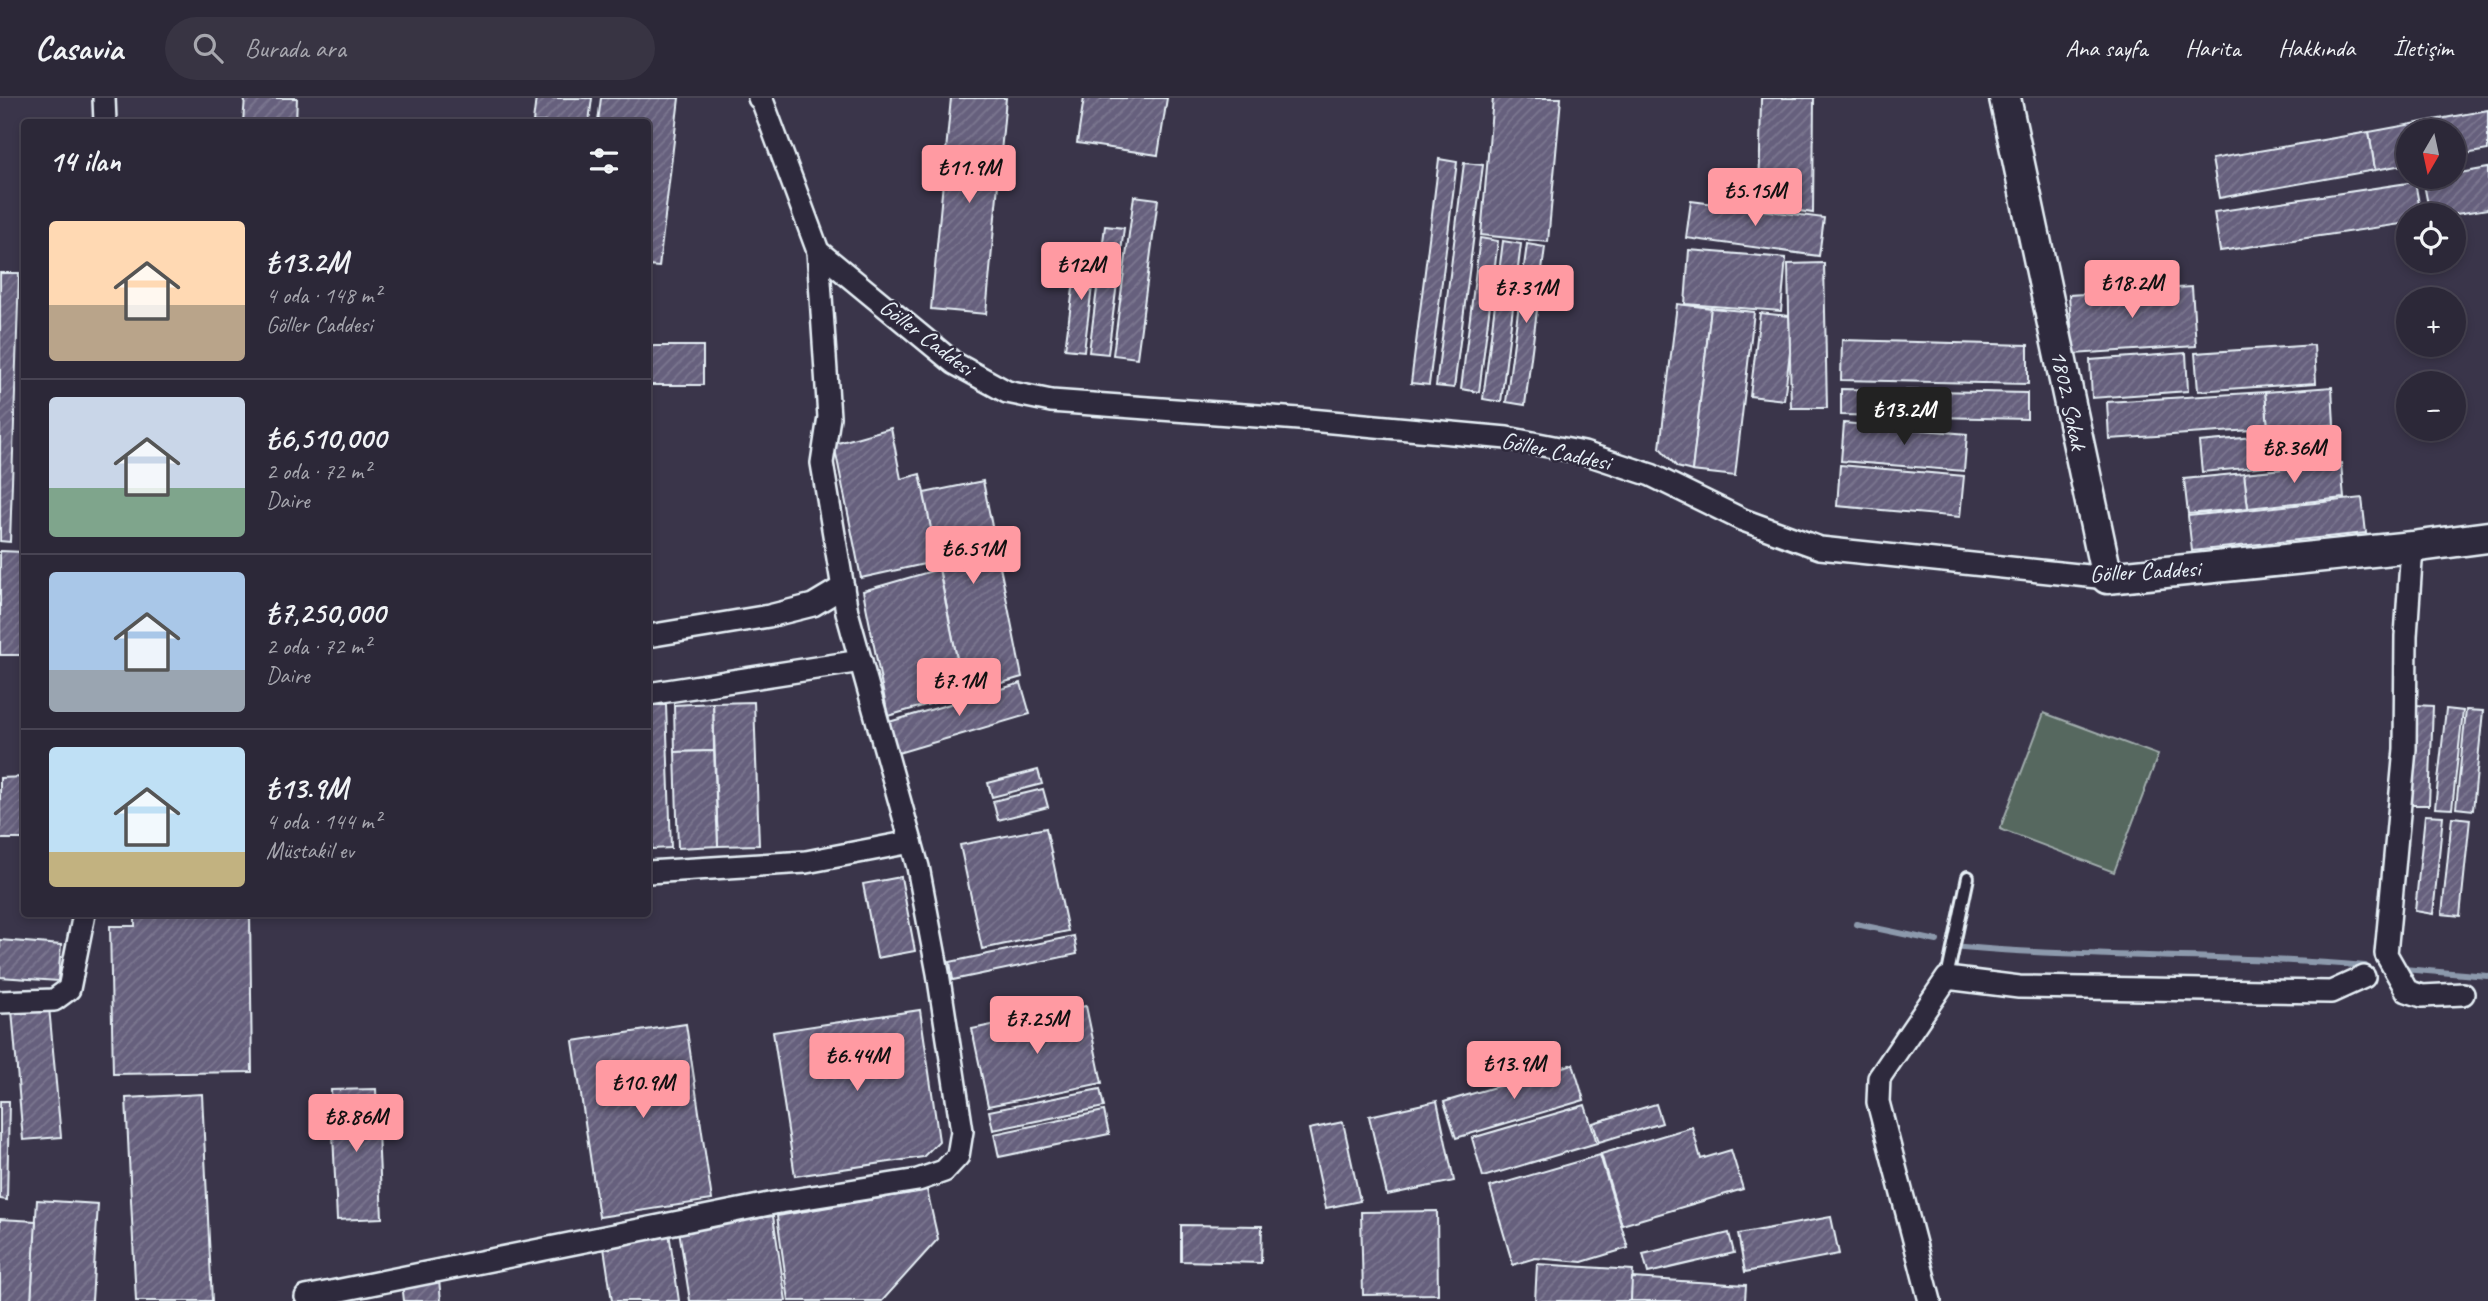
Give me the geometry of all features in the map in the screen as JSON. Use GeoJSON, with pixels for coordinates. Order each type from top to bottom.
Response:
{"type":"FeatureCollection","features":[{"type":"Feature","properties":{"kind":"street"},"geometry":{"type":"LineString","coordinates":[[104,98],[105,119]]}},
{"type":"Feature","properties":{"kind":"street"},"geometry":{"type":"LineString","coordinates":[[306,1297],[774,1203],[918,1180],[944,1171],[958,1156],[962,1131],[938,973],[918,867],[847,612],[822,463],[829,417],[818,251],[759,98]]}},
{"type":"Feature","properties":{"kind":"street","name":"1802. Sokak"},"geometry":{"type":"LineString","coordinates":[[2005,98],[2106,578]]}},
{"type":"Feature","properties":{"kind":"street","name":"Göller Caddesi"},"geometry":{"type":"LineString","coordinates":[[818,251],[954,363],[1007,392],[1051,401],[1507,438],[1584,453],[1651,475],[1742,520],[1820,548],[2106,578],[2488,537]]}},
{"type":"Feature","properties":{"kind":"street"},"geometry":{"type":"LineString","coordinates":[[2412,547],[2406,636],[2405,749],[2386,954],[2407,991],[2422,996],[2463,994]]}},
{"type":"Feature","properties":{"kind":"street"},"geometry":{"type":"LineString","coordinates":[[651,636],[769,616],[813,605],[843,587]]}},
{"type":"Feature","properties":{"kind":"street"},"geometry":{"type":"LineString","coordinates":[[651,694],[861,661]]}},
{"type":"Feature","properties":{"kind":"street"},"geometry":{"type":"LineString","coordinates":[[651,872],[806,862],[911,842]]}},
{"type":"Feature","properties":{"kind":"street"},"geometry":{"type":"LineString","coordinates":[[0,1002],[54,1000],[69,989],[83,917]]}},
{"type":"Feature","properties":{"kind":"street"},"geometry":{"type":"LineString","coordinates":[[1930,1301],[1878,1102],[1879,1079],[1947,978],[2019,988],[2331,992],[2364,977]]}},
{"type":"Feature","properties":{"kind":"lane"},"geometry":{"type":"LineString","coordinates":[[1947,978],[1968,877]]}},
{"type":"Feature","properties":{"kind":"green space"},"geometry":{"type":"Polygon","coordinates":[[[2044,713],[2158,755],[2114,872],[2000,829],[2044,713]]]}},
{"type":"Feature","properties":{"kind":"building"},"geometry":{"type":"Polygon","coordinates":[[[245,98],[297,98],[296,119],[243,119],[245,98]]]}},
{"type":"Feature","properties":{"kind":"building"},"geometry":{"type":"Polygon","coordinates":[[[536,98],[592,98],[589,119],[533,119],[536,98]]]}},
{"type":"Feature","properties":{"kind":"building"},"geometry":{"type":"Polygon","coordinates":[[[601,98],[679,98],[659,267],[651,266],[651,119],[598,119],[601,98]]]}},
{"type":"Feature","properties":{"kind":"building"},"geometry":{"type":"Polygon","coordinates":[[[951,98],[1006,98],[986,314],[931,309],[951,98]]]}},
{"type":"Feature","properties":{"kind":"building"},"geometry":{"type":"Polygon","coordinates":[[[1084,98],[1167,98],[1158,155],[1077,143],[1084,98]]]}},
{"type":"Feature","properties":{"kind":"building"},"geometry":{"type":"Polygon","coordinates":[[[1493,98],[1561,98],[1548,242],[1481,235],[1493,98]]]}},
{"type":"Feature","properties":{"kind":"building"},"geometry":{"type":"Polygon","coordinates":[[[1761,98],[1814,98],[1813,213],[1759,205],[1761,98]]]}},
{"type":"Feature","properties":{"kind":"building"},"geometry":{"type":"Polygon","coordinates":[[[2488,110],[2488,150],[2466,154],[2466,119],[2439,119],[2488,110]]]}},
{"type":"Feature","properties":{"kind":"building"},"geometry":{"type":"Polygon","coordinates":[[[2396,127],[2396,166],[2375,170],[2369,132],[2396,127]]]}},
{"type":"Feature","properties":{"kind":"building"},"geometry":{"type":"Polygon","coordinates":[[[2369,132],[2375,170],[2219,198],[2212,159],[2369,132]]]}},
{"type":"Feature","properties":{"kind":"building"},"geometry":{"type":"Polygon","coordinates":[[[1439,159],[1457,162],[1429,385],[1411,383],[1439,159]]]}},
{"type":"Feature","properties":{"kind":"building"},"geometry":{"type":"Polygon","coordinates":[[[1464,163],[1483,165],[1454,388],[1436,386],[1464,163]]]}},
{"type":"Feature","properties":{"kind":"building"},"geometry":{"type":"Polygon","coordinates":[[[2488,168],[2488,209],[2466,212],[2466,203],[2428,203],[2425,189],[2466,189],[2466,172],[2488,168]]]}},
{"type":"Feature","properties":{"kind":"building"},"geometry":{"type":"Polygon","coordinates":[[[2396,185],[2396,189],[2416,189],[2419,203],[2396,203],[2396,225],[2220,251],[2214,212],[2396,185]]]}},
{"type":"Feature","properties":{"kind":"building"},"geometry":{"type":"Polygon","coordinates":[[[1134,196],[1158,199],[1137,358],[1113,355],[1134,196]]]}},
{"type":"Feature","properties":{"kind":"building"},"geometry":{"type":"Polygon","coordinates":[[[1691,201],[1824,218],[1819,256],[1686,238],[1691,201]]]}},
{"type":"Feature","properties":{"kind":"building"},"geometry":{"type":"Polygon","coordinates":[[[1105,226],[1124,228],[1108,354],[1089,352],[1105,226]]]}},
{"type":"Feature","properties":{"kind":"building"},"geometry":{"type":"Polygon","coordinates":[[[1480,238],[1498,241],[1479,392],[1461,389],[1480,238]]]}},
{"type":"Feature","properties":{"kind":"building"},"geometry":{"type":"Polygon","coordinates":[[[1503,241],[1521,244],[1501,402],[1483,399],[1503,241]]]}},
{"type":"Feature","properties":{"kind":"building"},"geometry":{"type":"Polygon","coordinates":[[[1527,244],[1545,247],[1525,405],[1506,402],[1527,244]]]}},
{"type":"Feature","properties":{"kind":"building"},"geometry":{"type":"Polygon","coordinates":[[[1689,250],[1786,258],[1781,311],[1685,304],[1689,250]]]}},
{"type":"Feature","properties":{"kind":"building"},"geometry":{"type":"Polygon","coordinates":[[[1078,251],[1096,254],[1084,351],[1065,349],[1078,251]]]}},
{"type":"Feature","properties":{"kind":"building"},"geometry":{"type":"Polygon","coordinates":[[[1824,263],[1827,408],[1791,408],[1788,264],[1824,263]]]}},
{"type":"Feature","properties":{"kind":"building"},"geometry":{"type":"Polygon","coordinates":[[[0,273],[19,273],[10,542],[0,541],[0,273]]]}},
{"type":"Feature","properties":{"kind":"building"},"geometry":{"type":"Polygon","coordinates":[[[2192,287],[2196,346],[2073,354],[2069,295],[2192,287]]]}},
{"type":"Feature","properties":{"kind":"building"},"geometry":{"type":"Polygon","coordinates":[[[1677,304],[1711,308],[1692,471],[1677,467],[1660,448],[1677,304]]]}},
{"type":"Feature","properties":{"kind":"building"},"geometry":{"type":"Polygon","coordinates":[[[1711,308],[1754,312],[1735,476],[1692,471],[1711,308]]]}},
{"type":"Feature","properties":{"kind":"building"},"geometry":{"type":"Polygon","coordinates":[[[1760,313],[1789,316],[1790,352],[1784,400],[1750,396],[1760,313]]]}},
{"type":"Feature","properties":{"kind":"building"},"geometry":{"type":"Polygon","coordinates":[[[1842,340],[2028,345],[2028,384],[1841,380],[1842,340]]]}},
{"type":"Feature","properties":{"kind":"building"},"geometry":{"type":"Polygon","coordinates":[[[2314,345],[2316,383],[2198,391],[2195,353],[2314,345]]]}},
{"type":"Feature","properties":{"kind":"building"},"geometry":{"type":"Polygon","coordinates":[[[651,346],[703,346],[703,385],[651,385],[651,346]]]}},
{"type":"Feature","properties":{"kind":"building"},"geometry":{"type":"Polygon","coordinates":[[[2186,353],[2188,391],[2092,398],[2090,360],[2186,353]]]}},
{"type":"Feature","properties":{"kind":"building"},"geometry":{"type":"Polygon","coordinates":[[[2332,387],[2334,425],[2268,429],[2265,392],[2332,387]]]}},
{"type":"Feature","properties":{"kind":"building"},"geometry":{"type":"Polygon","coordinates":[[[1841,389],[2027,393],[2027,419],[1841,415],[1841,389]]]}},
{"type":"Feature","properties":{"kind":"building"},"geometry":{"type":"Polygon","coordinates":[[[2265,392],[2268,429],[2109,439],[2107,402],[2265,392]]]}},
{"type":"Feature","properties":{"kind":"building"},"geometry":{"type":"Polygon","coordinates":[[[1844,423],[1967,434],[1964,471],[1841,461],[1844,423]]]}},
{"type":"Feature","properties":{"kind":"building"},"geometry":{"type":"Polygon","coordinates":[[[891,428],[901,479],[920,474],[938,561],[861,578],[834,444],[891,428]]]}},
{"type":"Feature","properties":{"kind":"building"},"geometry":{"type":"Polygon","coordinates":[[[2333,430],[2336,460],[2202,472],[2199,442],[2333,430]]]}},
{"type":"Feature","properties":{"kind":"building"},"geometry":{"type":"Polygon","coordinates":[[[2341,463],[2344,498],[2248,508],[2244,473],[2341,463]]]}},
{"type":"Feature","properties":{"kind":"building"},"geometry":{"type":"Polygon","coordinates":[[[1840,465],[1964,476],[1960,517],[1837,506],[1840,465]]]}},
{"type":"Feature","properties":{"kind":"building"},"geometry":{"type":"Polygon","coordinates":[[[2244,473],[2248,508],[2188,514],[2184,479],[2244,473]]]}},
{"type":"Feature","properties":{"kind":"building"},"geometry":{"type":"Polygon","coordinates":[[[983,481],[1022,677],[964,694],[924,493],[983,481]]]}},
{"type":"Feature","properties":{"kind":"building"},"geometry":{"type":"Polygon","coordinates":[[[2362,498],[2366,533],[2192,551],[2188,516],[2362,498]]]}},
{"type":"Feature","properties":{"kind":"building"},"geometry":{"type":"Polygon","coordinates":[[[0,551],[21,552],[21,655],[0,655],[0,551]]]}},
{"type":"Feature","properties":{"kind":"building"},"geometry":{"type":"Polygon","coordinates":[[[939,569],[964,694],[888,716],[863,591],[939,569]]]}},
{"type":"Feature","properties":{"kind":"building"},"geometry":{"type":"Polygon","coordinates":[[[1021,683],[1030,714],[898,753],[889,722],[1021,683]]]}},
{"type":"Feature","properties":{"kind":"building"},"geometry":{"type":"Polygon","coordinates":[[[754,702],[759,845],[718,846],[713,703],[754,702]]]}},
{"type":"Feature","properties":{"kind":"building"},"geometry":{"type":"Polygon","coordinates":[[[713,703],[714,751],[675,752],[674,705],[713,703]]]}},
{"type":"Feature","properties":{"kind":"building"},"geometry":{"type":"Polygon","coordinates":[[[651,705],[666,705],[671,848],[652,849],[651,705]]]}},
{"type":"Feature","properties":{"kind":"building"},"geometry":{"type":"Polygon","coordinates":[[[2415,705],[2433,706],[2429,805],[2412,805],[2415,705]]]}},
{"type":"Feature","properties":{"kind":"building"},"geometry":{"type":"Polygon","coordinates":[[[2446,709],[2463,711],[2452,809],[2435,808],[2446,709]]]}},
{"type":"Feature","properties":{"kind":"building"},"geometry":{"type":"Polygon","coordinates":[[[2466,710],[2483,711],[2473,810],[2456,808],[2466,710]]]}},
{"type":"Feature","properties":{"kind":"building"},"geometry":{"type":"Polygon","coordinates":[[[714,751],[718,846],[678,848],[675,752],[714,751]]]}},
{"type":"Feature","properties":{"kind":"building"},"geometry":{"type":"Polygon","coordinates":[[[1038,770],[1042,784],[992,797],[988,783],[1038,770]]]}},
{"type":"Feature","properties":{"kind":"building"},"geometry":{"type":"Polygon","coordinates":[[[21,777],[21,839],[0,839],[0,778],[21,777]]]}},
{"type":"Feature","properties":{"kind":"building"},"geometry":{"type":"Polygon","coordinates":[[[1043,789],[1048,807],[998,820],[993,801],[1043,789]]]}},
{"type":"Feature","properties":{"kind":"building"},"geometry":{"type":"Polygon","coordinates":[[[2425,815],[2443,816],[2433,914],[2415,911],[2425,815]]]}},
{"type":"Feature","properties":{"kind":"building"},"geometry":{"type":"Polygon","coordinates":[[[2452,817],[2470,819],[2460,916],[2442,914],[2452,817]]]}},
{"type":"Feature","properties":{"kind":"building"},"geometry":{"type":"Polygon","coordinates":[[[1046,828],[1068,931],[982,949],[960,845],[1046,828]]]}},
{"type":"Feature","properties":{"kind":"building"},"geometry":{"type":"Polygon","coordinates":[[[901,877],[915,951],[877,958],[863,884],[901,877]]]}},
{"type":"Feature","properties":{"kind":"building"},"geometry":{"type":"Polygon","coordinates":[[[135,917],[250,917],[252,1072],[113,1074],[110,926],[135,926],[135,917]]]}},
{"type":"Feature","properties":{"kind":"building"},"geometry":{"type":"Polygon","coordinates":[[[1074,936],[1077,954],[953,980],[950,962],[1074,936]]]}},
{"type":"Feature","properties":{"kind":"building"},"geometry":{"type":"Polygon","coordinates":[[[0,940],[61,945],[58,981],[0,977],[0,940]]]}},
{"type":"Feature","properties":{"kind":"building"},"geometry":{"type":"Polygon","coordinates":[[[1086,1006],[1102,1083],[988,1106],[972,1029],[1086,1006]]]}},
{"type":"Feature","properties":{"kind":"building"},"geometry":{"type":"Polygon","coordinates":[[[49,1007],[61,1137],[23,1140],[12,1010],[49,1007]]]}},
{"type":"Feature","properties":{"kind":"building"},"geometry":{"type":"Polygon","coordinates":[[[920,1010],[939,1141],[923,1157],[795,1176],[773,1032],[920,1010]]]}},
{"type":"Feature","properties":{"kind":"building"},"geometry":{"type":"Polygon","coordinates":[[[686,1024],[712,1200],[599,1217],[573,1041],[686,1024]]]}},
{"type":"Feature","properties":{"kind":"building"},"geometry":{"type":"Polygon","coordinates":[[[1573,1064],[1584,1100],[1456,1138],[1444,1102],[1573,1064]]]}},
{"type":"Feature","properties":{"kind":"building"},"geometry":{"type":"Polygon","coordinates":[[[376,1089],[382,1218],[337,1220],[331,1090],[376,1089]]]}},
{"type":"Feature","properties":{"kind":"building"},"geometry":{"type":"Polygon","coordinates":[[[1100,1089],[1104,1107],[993,1130],[989,1111],[1100,1089]]]}},
{"type":"Feature","properties":{"kind":"building"},"geometry":{"type":"Polygon","coordinates":[[[202,1094],[212,1301],[136,1301],[126,1098],[202,1094]]]}},
{"type":"Feature","properties":{"kind":"building"},"geometry":{"type":"Polygon","coordinates":[[[0,1101],[9,1101],[7,1200],[0,1199],[0,1101]]]}},
{"type":"Feature","properties":{"kind":"building"},"geometry":{"type":"Polygon","coordinates":[[[1437,1101],[1454,1181],[1387,1195],[1369,1116],[1437,1101]]]}},
{"type":"Feature","properties":{"kind":"building"},"geometry":{"type":"Polygon","coordinates":[[[1656,1104],[1662,1123],[1599,1142],[1593,1123],[1656,1104]]]}},
{"type":"Feature","properties":{"kind":"building"},"geometry":{"type":"Polygon","coordinates":[[[1585,1105],[1597,1143],[1483,1177],[1472,1138],[1585,1105]]]}},
{"type":"Feature","properties":{"kind":"building"},"geometry":{"type":"Polygon","coordinates":[[[1104,1111],[1109,1134],[999,1157],[994,1134],[1104,1111]]]}},
{"type":"Feature","properties":{"kind":"building"},"geometry":{"type":"Polygon","coordinates":[[[1343,1122],[1360,1201],[1326,1208],[1309,1129],[1343,1122]]]}},
{"type":"Feature","properties":{"kind":"building"},"geometry":{"type":"Polygon","coordinates":[[[1692,1127],[1701,1159],[1731,1150],[1743,1189],[1622,1225],[1601,1154],[1692,1127]]]}},
{"type":"Feature","properties":{"kind":"building"},"geometry":{"type":"Polygon","coordinates":[[[1600,1155],[1628,1248],[1582,1262],[1535,1258],[1513,1265],[1490,1187],[1600,1155]]]}},
{"type":"Feature","properties":{"kind":"building"},"geometry":{"type":"Polygon","coordinates":[[[927,1190],[938,1239],[882,1301],[789,1301],[777,1216],[927,1190]]]}},
{"type":"Feature","properties":{"kind":"building"},"geometry":{"type":"Polygon","coordinates":[[[37,1200],[98,1204],[92,1301],[31,1301],[37,1200]]]}},
{"type":"Feature","properties":{"kind":"building"},"geometry":{"type":"Polygon","coordinates":[[[1437,1211],[1438,1294],[1363,1295],[1361,1212],[1437,1211]]]}},
{"type":"Feature","properties":{"kind":"building"},"geometry":{"type":"Polygon","coordinates":[[[773,1216],[786,1301],[690,1301],[679,1230],[773,1216]]]}},
{"type":"Feature","properties":{"kind":"building"},"geometry":{"type":"Polygon","coordinates":[[[1831,1217],[1839,1254],[1745,1272],[1738,1234],[1831,1217]]]}},
{"type":"Feature","properties":{"kind":"building"},"geometry":{"type":"Polygon","coordinates":[[[0,1219],[36,1221],[31,1301],[0,1301],[0,1219]]]}},
{"type":"Feature","properties":{"kind":"building"},"geometry":{"type":"Polygon","coordinates":[[[1181,1225],[1262,1226],[1261,1263],[1181,1261],[1181,1225]]]}},
{"type":"Feature","properties":{"kind":"building"},"geometry":{"type":"Polygon","coordinates":[[[669,1232],[679,1301],[612,1301],[603,1241],[669,1232]]]}},
{"type":"Feature","properties":{"kind":"building"},"geometry":{"type":"Polygon","coordinates":[[[1729,1233],[1734,1253],[1648,1273],[1643,1254],[1729,1233]]]}},
{"type":"Feature","properties":{"kind":"building"},"geometry":{"type":"Polygon","coordinates":[[[1537,1264],[1633,1270],[1631,1301],[1535,1301],[1537,1264]]]}},
{"type":"Feature","properties":{"kind":"building"},"geometry":{"type":"Polygon","coordinates":[[[1632,1278],[1746,1285],[1745,1301],[1631,1301],[1632,1278]]]}},
{"type":"Feature","properties":{"kind":"building"},"geometry":{"type":"Polygon","coordinates":[[[439,1279],[441,1301],[404,1301],[402,1283],[439,1279]]]}},
{"type":"Feature","properties":{"kind":"waterway"},"geometry":{"type":"LineString","coordinates":[[1856,924],[1937,941]]}},
{"type":"Feature","properties":{"kind":"waterway"},"geometry":{"type":"LineString","coordinates":[[1963,947],[2365,966]]}},
{"type":"Feature","properties":{"kind":"waterway"},"geometry":{"type":"LineString","coordinates":[[2403,969],[2488,976]]}}]}
